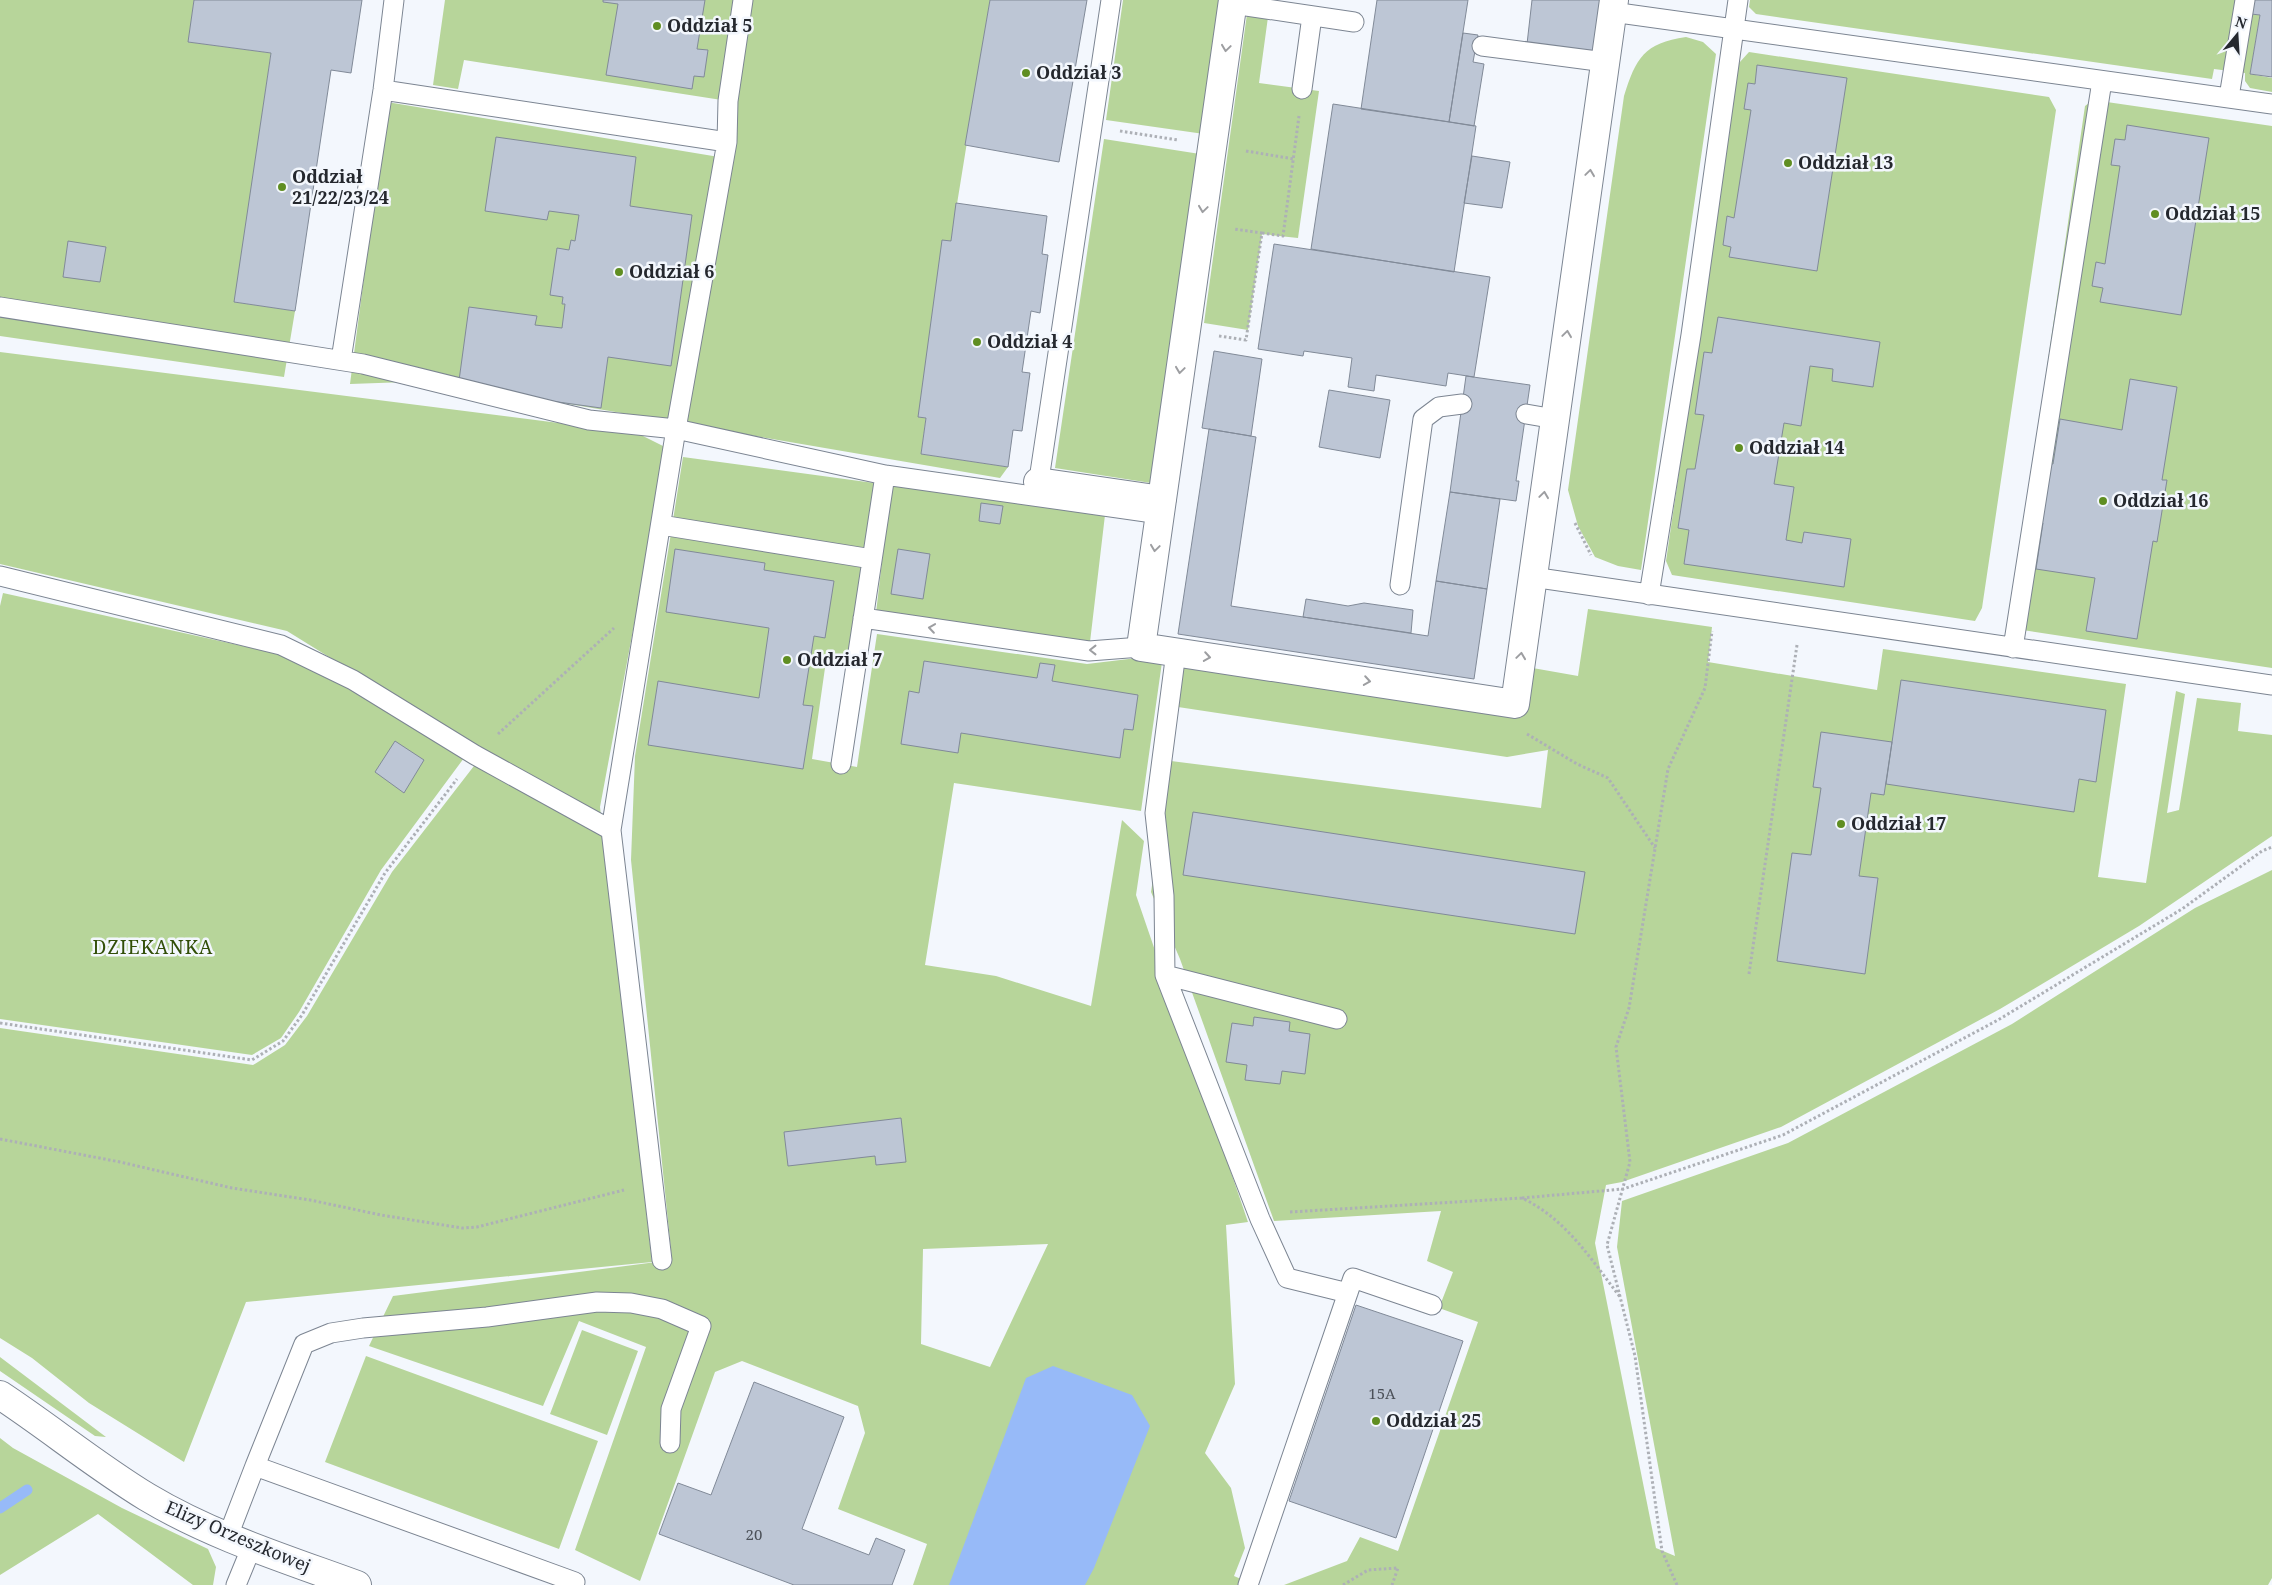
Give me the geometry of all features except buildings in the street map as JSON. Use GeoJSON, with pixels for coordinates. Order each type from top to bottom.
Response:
{"type":"FeatureCollection","features":[{"type":"Feature","properties":{"kind":"street"},"geometry":{"type":"LineString","coordinates":[[1233,2],[1141,647],[1514,704],[1613,6]]}},
{"type":"Feature","properties":{"kind":"street"},"geometry":{"type":"LineString","coordinates":[[1037,489],[1161,507]]}},
{"type":"Feature","properties":{"kind":"street","name":"Elizy Orzeszkowej"},"geometry":{"type":"LineString","coordinates":[[0,1396],[104,1469],[148,1497],[198,1524],[357,1585]]}},
{"type":"Feature","properties":{"kind":"lane"},"geometry":{"type":"LineString","coordinates":[[341,360],[384,90],[394,0]]}},
{"type":"Feature","properties":{"kind":"lane"},"geometry":{"type":"LineString","coordinates":[[662,1260],[611,830],[676,429],[727,142],[728,101],[743,0]]}},
{"type":"Feature","properties":{"kind":"lane"},"geometry":{"type":"LineString","coordinates":[[0,307],[341,360],[589,420],[676,429],[885,475],[1037,489],[1112,0]]}},
{"type":"Feature","properties":{"kind":"lane"},"geometry":{"type":"LineString","coordinates":[[1649,594],[1691,335],[1738,0]]}},
{"type":"Feature","properties":{"kind":"lane"},"geometry":{"type":"LineString","coordinates":[[2229,98],[2245,0]]}},
{"type":"Feature","properties":{"kind":"lane"},"geometry":{"type":"LineString","coordinates":[[1233,2],[1354,22]]}},
{"type":"Feature","properties":{"kind":"lane"},"geometry":{"type":"LineString","coordinates":[[1613,6],[1733,30],[2272,104]]}},
{"type":"Feature","properties":{"kind":"lane"},"geometry":{"type":"LineString","coordinates":[[1302,89],[1312,16]]}},
{"type":"Feature","properties":{"kind":"lane"},"geometry":{"type":"LineString","coordinates":[[1482,46],[1605,62]]}},
{"type":"Feature","properties":{"kind":"lane"},"geometry":{"type":"LineString","coordinates":[[2014,648],[2102,81]]}},
{"type":"Feature","properties":{"kind":"lane"},"geometry":{"type":"LineString","coordinates":[[384,90],[727,142]]}},
{"type":"Feature","properties":{"kind":"lane"},"geometry":{"type":"LineString","coordinates":[[1400,585],[1423,419],[1439,407],[1462,404]]}},
{"type":"Feature","properties":{"kind":"lane"},"geometry":{"type":"LineString","coordinates":[[1526,414],[1555,419]]}},
{"type":"Feature","properties":{"kind":"lane"},"geometry":{"type":"LineString","coordinates":[[841,764],[885,475]]}},
{"type":"Feature","properties":{"kind":"lane"},"geometry":{"type":"LineString","coordinates":[[661,525],[872,559]]}},
{"type":"Feature","properties":{"kind":"lane"},"geometry":{"type":"LineString","coordinates":[[0,576],[281,645],[353,680],[475,755],[611,830]]}},
{"type":"Feature","properties":{"kind":"lane"},"geometry":{"type":"LineString","coordinates":[[1532,577],[2272,685]]}},
{"type":"Feature","properties":{"kind":"lane"},"geometry":{"type":"LineString","coordinates":[[864,618],[1089,651],[1141,647]]}},
{"type":"Feature","properties":{"kind":"lane"},"geometry":{"type":"LineString","coordinates":[[1176,652],[1155,813],[1164,896],[1166,975],[1254,1200],[1287,1278],[1348,1293]]}},
{"type":"Feature","properties":{"kind":"lane"},"geometry":{"type":"LineString","coordinates":[[1166,975],[1337,1019]]}},
{"type":"Feature","properties":{"kind":"lane"},"geometry":{"type":"LineString","coordinates":[[1248,1585],[1353,1278],[1432,1306]]}},
{"type":"Feature","properties":{"kind":"lane"},"geometry":{"type":"LineString","coordinates":[[236,1585],[240,1541],[255,1466],[304,1344],[332,1333],[363,1328],[488,1317],[597,1302],[631,1303],[662,1309],[701,1326],[671,1409],[670,1443]]}},
{"type":"Feature","properties":{"kind":"lane"},"geometry":{"type":"LineString","coordinates":[[255,1466],[575,1582]]}},
{"type":"Feature","properties":{"kind":"path"},"geometry":{"type":"LineString","coordinates":[[1201,225],[1283,236],[1302,89]]}},
{"type":"Feature","properties":{"kind":"path"},"geometry":{"type":"LineString","coordinates":[[1186,331],[1246,340],[1262,233]]}},
{"type":"Feature","properties":{"kind":"path"},"geometry":{"type":"LineString","coordinates":[[0,1023],[252,1060],[284,1041],[302,1015],[385,873],[475,755],[650,595]]}},
{"type":"Feature","properties":{"kind":"path"},"geometry":{"type":"LineString","coordinates":[[1676,1585],[1662,1551],[1641,1394],[1622,1299],[1607,1245],[1630,1162],[1616,1047],[1629,1008],[1668,769],[1705,688],[1715,604]]}},
{"type":"Feature","properties":{"kind":"path"},"geometry":{"type":"LineString","coordinates":[[1749,974],[1801,617]]}},
{"type":"Feature","properties":{"kind":"path"},"geometry":{"type":"LineString","coordinates":[[1522,731],[1577,764],[1608,778],[1655,849]]}},
{"type":"Feature","properties":{"kind":"path"},"geometry":{"type":"LineString","coordinates":[[1254,1200],[1291,1212],[1522,1198],[1623,1189],[1783,1135],[1998,1020],[2182,909],[2262,851],[2272,847]]}},
{"type":"Feature","properties":{"kind":"path"},"geometry":{"type":"LineString","coordinates":[[0,1139],[120,1162],[232,1188],[462,1228],[477,1227],[625,1190]]}},
{"type":"Feature","properties":{"kind":"path"},"geometry":{"type":"LineString","coordinates":[[1522,1198],[1542,1208],[1572,1234],[1622,1299]]}},
{"type":"Feature","properties":{"kind":"path"},"geometry":{"type":"LineString","coordinates":[[1343,1585],[1368,1570],[1398,1568],[1392,1585]]}},
{"type":"Feature","properties":{"kind":"green space"},"geometry":{"type":"Polygon","coordinates":[[[0,0],[194,0],[189,42],[271,53],[235,302],[295,311],[284,377],[0,336],[0,0]]]}},
{"type":"Feature","properties":{"kind":"green space"},"geometry":{"type":"Polygon","coordinates":[[[445,0],[990,0],[951,241],[919,417],[926,418],[921,454],[1008,467],[1000,478],[435,381],[350,384],[387,102],[725,158],[728,101],[464,60],[458,89],[433,85],[445,0]]]}},
{"type":"Feature","properties":{"kind":"green space"},"geometry":{"type":"Polygon","coordinates":[[[1123,0],[1223,0],[1204,134],[1106,120],[1123,0]]]}},
{"type":"Feature","properties":{"kind":"green space"},"geometry":{"type":"Polygon","coordinates":[[[1750,0],[2254,0],[2251,14],[2260,15],[2250,74],[2272,78],[2272,92],[2250,88],[2245,81],[2245,73],[2214,69],[2212,79],[1756,14],[1749,7],[1750,0]]]}},
{"type":"Feature","properties":{"kind":"green space"},"geometry":{"type":"Polygon","coordinates":[[[1247,14],[1268,17],[1259,83],[1319,91],[1298,238],[1262,234],[1248,330],[1204,323],[1247,14]]]}},
{"type":"Feature","properties":{"kind":"green space"},"geometry":{"type":"Polygon","coordinates":[[[1686,37],[1703,42],[1716,54],[1641,570],[1618,566],[1595,557],[1578,526],[1568,490],[1624,96],[1633,72],[1644,54],[1660,43],[1686,37]]]}},
{"type":"Feature","properties":{"kind":"green space"},"geometry":{"type":"Polygon","coordinates":[[[1749,52],[2049,97],[2056,110],[1982,608],[1975,621],[1672,575],[1666,561],[1739,63],[1749,52]]]}},
{"type":"Feature","properties":{"kind":"green space"},"geometry":{"type":"Polygon","coordinates":[[[2093,100],[2272,126],[2272,668],[2016,629],[2010,621],[2085,106],[2093,100]]]}},
{"type":"Feature","properties":{"kind":"green space"},"geometry":{"type":"Polygon","coordinates":[[[1104,139],[1200,154],[1151,483],[1055,468],[1104,139]]]}},
{"type":"Feature","properties":{"kind":"green space"},"geometry":{"type":"Polygon","coordinates":[[[0,352],[637,433],[667,448],[600,807],[652,1262],[246,1302],[184,1462],[89,1403],[32,1358],[0,1338],[0,1028],[253,1065],[285,1045],[307,1016],[392,872],[484,753],[287,631],[0,564],[0,352]]]}},
{"type":"Feature","properties":{"kind":"green space"},"geometry":{"type":"Polygon","coordinates":[[[683,457],[874,483],[865,551],[673,520],[683,457]]]}},
{"type":"Feature","properties":{"kind":"green space"},"geometry":{"type":"Polygon","coordinates":[[[891,483],[1105,515],[1090,642],[876,613],[891,483]]]}},
{"type":"Feature","properties":{"kind":"green space"},"geometry":{"type":"Polygon","coordinates":[[[671,533],[865,564],[849,664],[826,661],[812,759],[857,767],[877,634],[1087,664],[1137,658],[1162,662],[1141,811],[954,783],[925,965],[996,976],[1091,1006],[1122,820],[1144,841],[1136,895],[1248,1222],[1226,1225],[1235,1384],[1205,1453],[1231,1488],[1245,1548],[1234,1576],[1255,1585],[913,1585],[927,1544],[838,1509],[865,1433],[858,1406],[742,1361],[715,1372],[640,1581],[575,1550],[646,1347],[579,1321],[543,1406],[369,1346],[393,1296],[672,1260],[631,860],[635,756],[671,533]],[[1048,1244],[923,1249],[921,1344],[990,1367],[1048,1244]]]}},
{"type":"Feature","properties":{"kind":"green space"},"geometry":{"type":"Polygon","coordinates":[[[3,593],[279,654],[355,690],[464,758],[381,870],[299,1012],[281,1038],[252,1055],[0,1019],[0,606],[3,593]]]}},
{"type":"Feature","properties":{"kind":"green space"},"geometry":{"type":"Polygon","coordinates":[[[1588,609],[1712,627],[1708,662],[1877,690],[1883,649],[2126,684],[2098,877],[2146,883],[2176,691],[2185,694],[2167,813],[2179,810],[2197,698],[2241,703],[2238,731],[2272,735],[2272,836],[2139,926],[2000,1009],[1781,1127],[1622,1182],[1606,1185],[1595,1243],[1656,1548],[1675,1556],[1617,1247],[1622,1201],[1788,1143],[2012,1024],[2195,908],[2272,870],[2272,1578],[2268,1585],[1284,1585],[1347,1561],[1360,1537],[1398,1551],[1478,1322],[1439,1308],[1453,1272],[1427,1261],[1441,1211],[1274,1221],[1180,959],[1151,892],[1171,761],[1541,808],[1548,750],[1507,757],[1178,707],[1182,666],[1521,718],[1527,667],[1578,676],[1588,609]]]}},
{"type":"Feature","properties":{"kind":"green space"},"geometry":{"type":"Polygon","coordinates":[[[582,1330],[638,1351],[607,1435],[550,1414],[582,1330]]]}},
{"type":"Feature","properties":{"kind":"green space"},"geometry":{"type":"Polygon","coordinates":[[[366,1356],[598,1441],[559,1549],[325,1462],[366,1356]]]}},
{"type":"Feature","properties":{"kind":"green space"},"geometry":{"type":"Polygon","coordinates":[[[0,1357],[106,1437],[95,1436],[0,1371],[0,1357]]]}},
{"type":"Feature","properties":{"kind":"green space"},"geometry":{"type":"Polygon","coordinates":[[[0,1438],[13,1448],[122,1508],[208,1549],[216,1567],[213,1585],[193,1585],[98,1514],[0,1575],[0,1438]]]}},
{"type":"Feature","properties":{"kind":"water"},"geometry":{"type":"Polygon","coordinates":[[[1053,1366],[1132,1395],[1150,1426],[1094,1568],[1085,1585],[949,1585],[1026,1378],[1053,1366]]]}},
{"type":"Feature","properties":{"kind":"waterway"},"geometry":{"type":"LineString","coordinates":[[0,1508],[27,1490]]}},
{"type":"Feature","properties":{"kind":"place","name":"Oddział 5"},"geometry":{"type":"Point","coordinates":[657,26]}},
{"type":"Feature","properties":{"kind":"place","name":"Oddział 3"},"geometry":{"type":"Point","coordinates":[1026,73]}},
{"type":"Feature","properties":{"kind":"place","name":"Oddział 13"},"geometry":{"type":"Point","coordinates":[1788,163]}},
{"type":"Feature","properties":{"kind":"place","name":"Oddział 21/22/23/24"},"geometry":{"type":"Point","coordinates":[282,187]}},
{"type":"Feature","properties":{"kind":"place","name":"Oddział 15"},"geometry":{"type":"Point","coordinates":[2155,214]}},
{"type":"Feature","properties":{"kind":"place","name":"Oddział 6"},"geometry":{"type":"Point","coordinates":[619,272]}},
{"type":"Feature","properties":{"kind":"place","name":"Oddział 4"},"geometry":{"type":"Point","coordinates":[977,342]}},
{"type":"Feature","properties":{"kind":"place","name":"Oddział 14"},"geometry":{"type":"Point","coordinates":[1739,448]}},
{"type":"Feature","properties":{"kind":"place","name":"Oddział 16"},"geometry":{"type":"Point","coordinates":[2103,501]}},
{"type":"Feature","properties":{"kind":"place","name":"Oddział 7"},"geometry":{"type":"Point","coordinates":[787,660]}},
{"type":"Feature","properties":{"kind":"place","name":"Oddział 17"},"geometry":{"type":"Point","coordinates":[1841,824]}},
{"type":"Feature","properties":{"kind":"place","name":"Oddział 25"},"geometry":{"type":"Point","coordinates":[1376,1421]}},
{"type":"Feature","properties":{"kind":"district","name":"DZIEKANKA"},"geometry":{"type":"Point","coordinates":[153,947]}}]}
